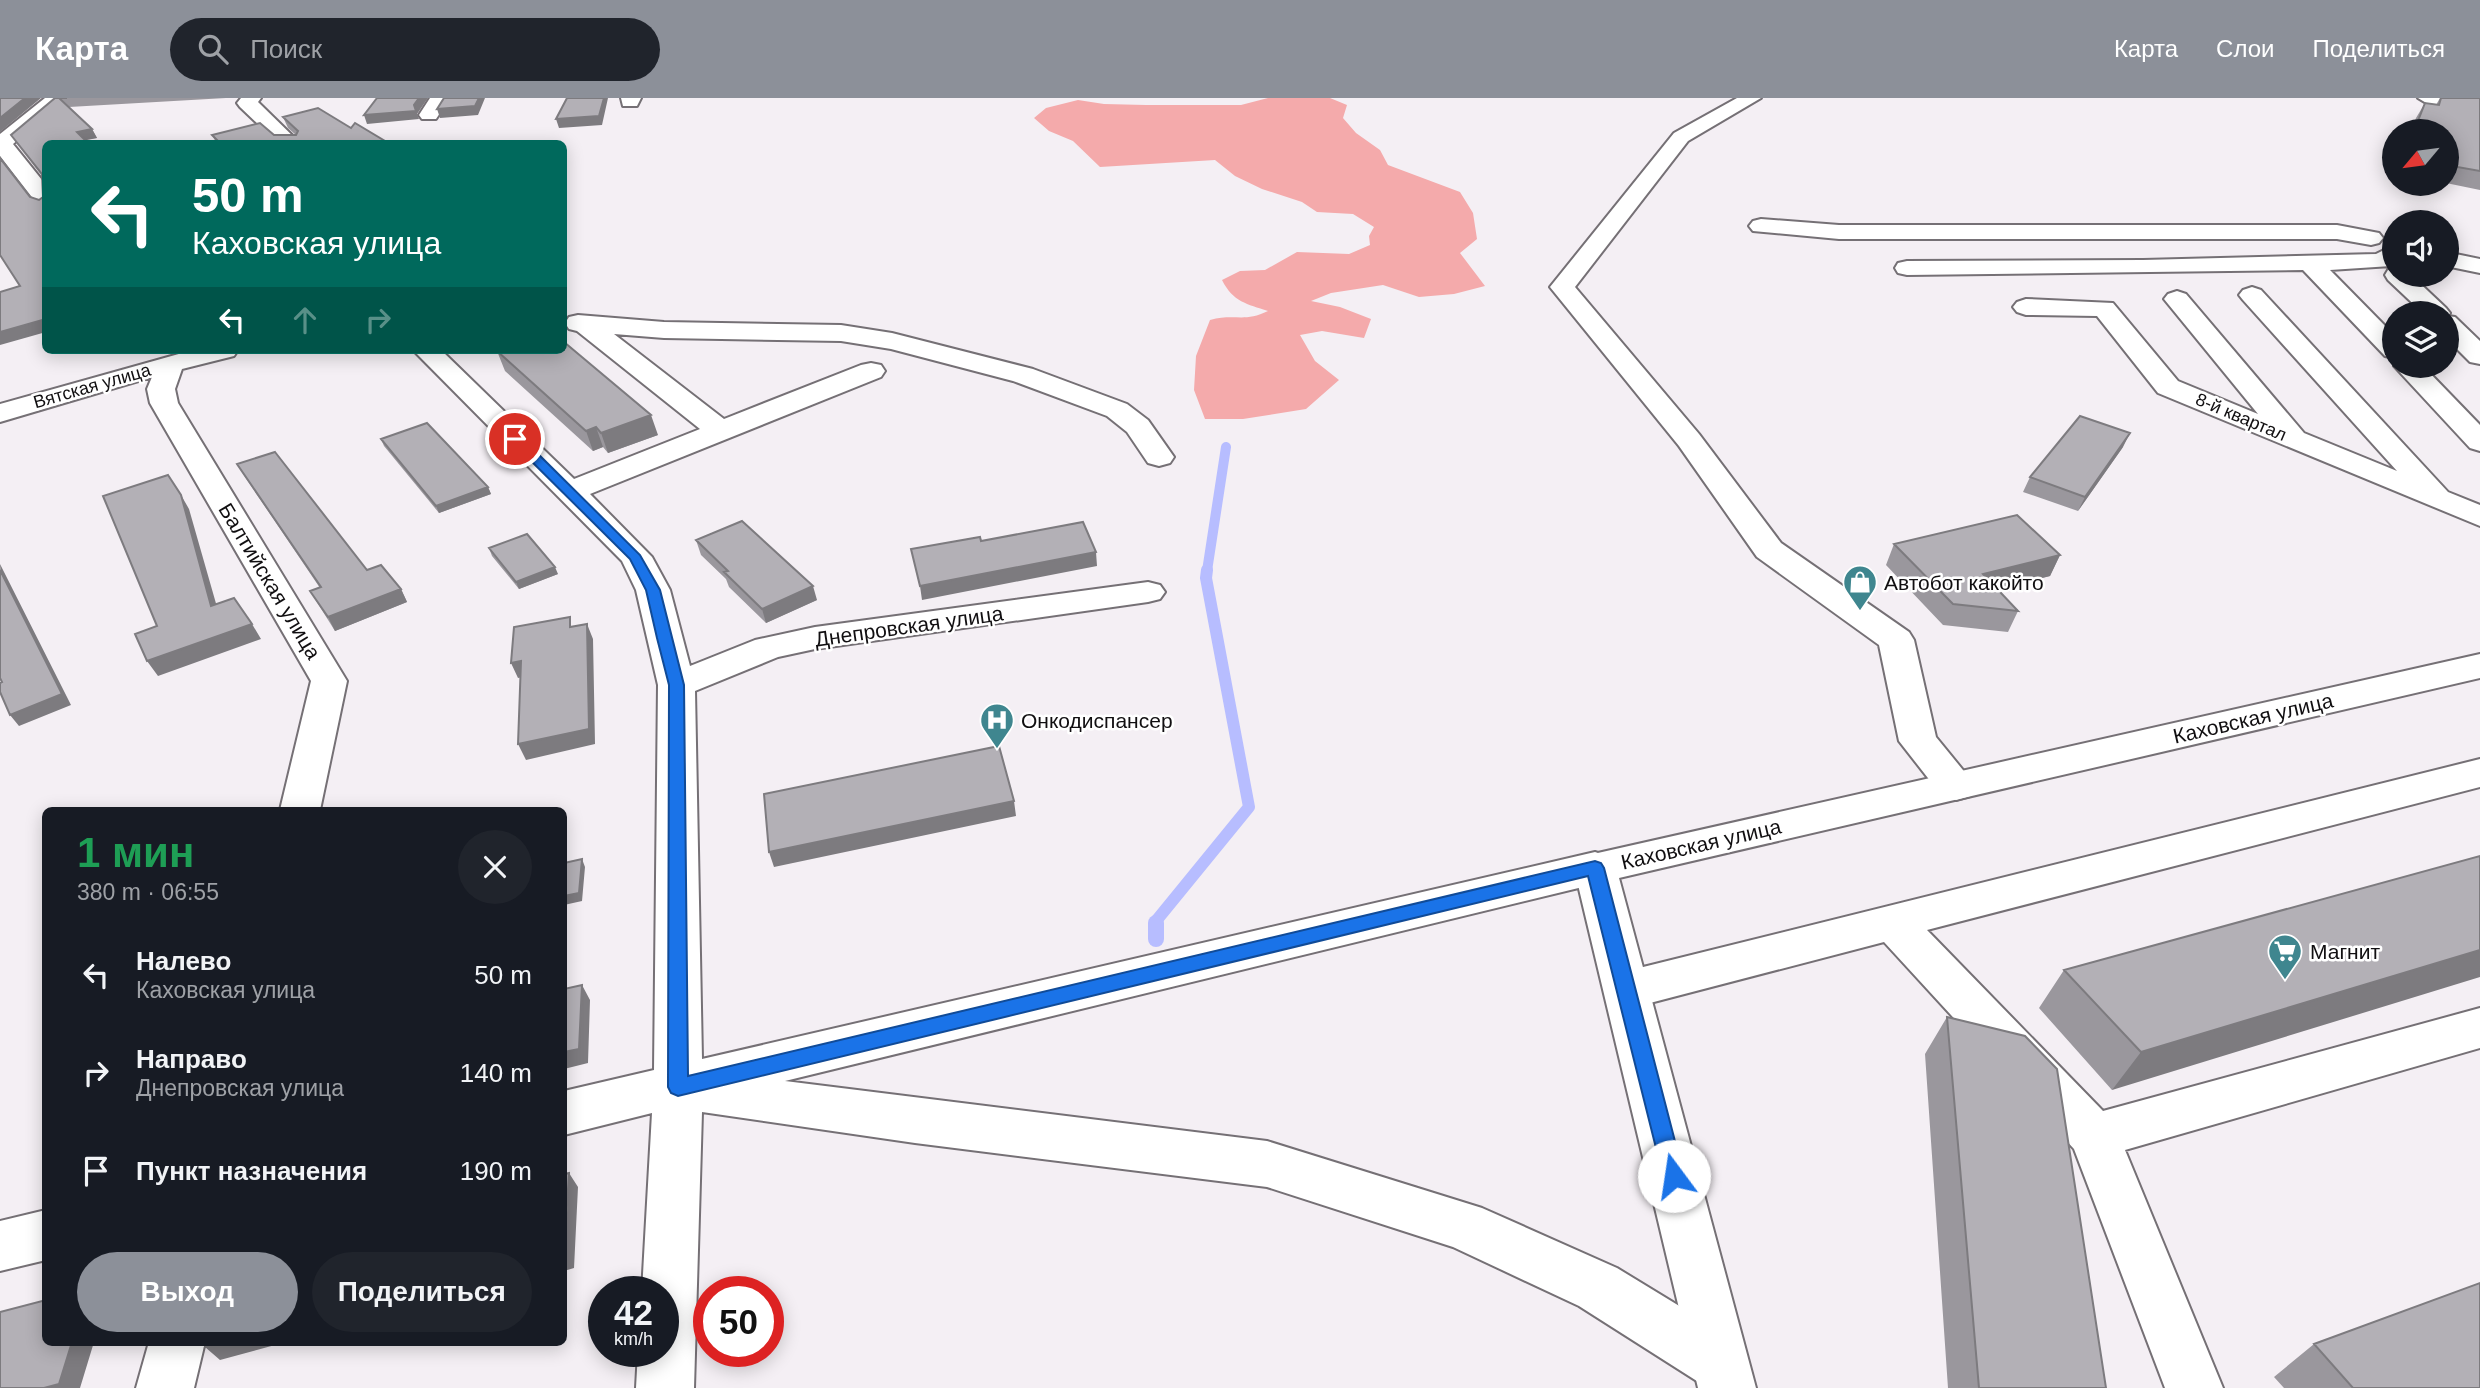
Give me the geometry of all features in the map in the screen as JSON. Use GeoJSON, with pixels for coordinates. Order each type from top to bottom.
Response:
{"type":"FeatureCollection","features":[{"type":"Feature","properties":{"kind":"street"},"geometry":{"type":"LineString","coordinates":[[42,195],[1,143],[57,98]]}},
{"type":"Feature","properties":{"kind":"street"},"geometry":{"type":"LineString","coordinates":[[251,98],[247,103],[287,140]]}},
{"type":"Feature","properties":{"kind":"street"},"geometry":{"type":"LineString","coordinates":[[1751,98],[1681,137],[1562,287],[1689,440],[1769,550],[1896,640],[1918,741],[1956,786]]}},
{"type":"Feature","properties":{"kind":"street"},"geometry":{"type":"LineString","coordinates":[[2428,98],[2480,107]]}},
{"type":"Feature","properties":{"kind":"street"},"geometry":{"type":"LineString","coordinates":[[1761,226],[1839,232],[2337,232],[2370,235],[2372,242],[2382,252]]}},
{"type":"Feature","properties":{"kind":"street"},"geometry":{"type":"LineString","coordinates":[[1907,268],[2382,262]]}},
{"type":"Feature","properties":{"kind":"street"},"geometry":{"type":"LineString","coordinates":[[2310,263],[2382,338]]}},
{"type":"Feature","properties":{"kind":"street"},"geometry":{"type":"LineString","coordinates":[[2414,287],[2426,301]]}},
{"type":"Feature","properties":{"kind":"street"},"geometry":{"type":"LineString","coordinates":[[2252,295],[2442,501]]}},
{"type":"Feature","properties":{"kind":"street"},"geometry":{"type":"LineString","coordinates":[[2177,299],[2295,440]]}},
{"type":"Feature","properties":{"kind":"street","name":"8-й квартал"},"geometry":{"type":"LineString","coordinates":[[2026,307],[2104,309],[2168,387],[2480,516]]}},
{"type":"Feature","properties":{"kind":"street"},"geometry":{"type":"LineString","coordinates":[[574,323],[721,431]]}},
{"type":"Feature","properties":{"kind":"street"},"geometry":{"type":"LineString","coordinates":[[574,323],[664,330],[841,333],[892,341],[1023,375],[1117,410],[1138,426],[1159,457]]}},
{"type":"Feature","properties":{"kind":"street"},"geometry":{"type":"LineString","coordinates":[[2459,336],[2480,356]]}},
{"type":"Feature","properties":{"kind":"street","name":"Вятская улица"},"geometry":{"type":"LineString","coordinates":[[0,414],[208,354]]}},
{"type":"Feature","properties":{"kind":"street"},"geometry":{"type":"LineString","coordinates":[[430,354],[636,558],[653,590],[676,685],[678,1087],[665,1388]]}},
{"type":"Feature","properties":{"kind":"street","name":"Балтийская улица"},"geometry":{"type":"LineString","coordinates":[[171,363],[162,389],[164,403],[329,681],[301,807]]}},
{"type":"Feature","properties":{"kind":"street"},"geometry":{"type":"LineString","coordinates":[[569,492],[871,371]]}},
{"type":"Feature","properties":{"kind":"street"},"geometry":{"type":"LineString","coordinates":[[2420,378],[2480,442]]}},
{"type":"Feature","properties":{"kind":"street","name":"Днепровская улица"},"geometry":{"type":"LineString","coordinates":[[676,685],[768,648],[815,638],[1148,592]]}},
{"type":"Feature","properties":{"kind":"street","name":"Каховская улица"},"geometry":{"type":"LineString","coordinates":[[567,1112],[1595,868],[2480,666]]}},
{"type":"Feature","properties":{"kind":"street"},"geometry":{"type":"LineString","coordinates":[[1627,990],[2480,773]]}},
{"type":"Feature","properties":{"kind":"street"},"geometry":{"type":"LineString","coordinates":[[1595,868],[1723,1375]]}},
{"type":"Feature","properties":{"kind":"street"},"geometry":{"type":"LineString","coordinates":[[1892,922],[2094,1136],[2194,1388]]}},
{"type":"Feature","properties":{"kind":"street"},"geometry":{"type":"LineString","coordinates":[[2094,1136],[2480,1028]]}},
{"type":"Feature","properties":{"kind":"street"},"geometry":{"type":"LineString","coordinates":[[678,1087],[915,1121],[1267,1164],[1463,1226],[1598,1287],[1723,1375]]}},
{"type":"Feature","properties":{"kind":"street"},"geometry":{"type":"LineString","coordinates":[[0,1246],[42,1236]]}},
{"type":"Feature","properties":{"kind":"street"},"geometry":{"type":"LineString","coordinates":[[165,1388],[176,1346]]}},
{"type":"Feature","properties":{"kind":"shaded area"},"geometry":{"type":"Polygon","coordinates":[[[1268,98],[1330,98],[1347,105],[1343,118],[1356,133],[1380,150],[1388,165],[1460,192],[1473,213],[1477,239],[1460,253],[1485,286],[1454,294],[1419,297],[1383,285],[1331,293],[1311,301],[1340,307],[1371,319],[1364,338],[1322,331],[1300,335],[1315,361],[1339,380],[1306,409],[1243,419],[1205,419],[1194,390],[1196,356],[1210,320],[1260,315],[1268,311],[1236,298],[1222,280],[1240,271],[1265,270],[1297,252],[1349,254],[1370,245],[1369,236],[1374,227],[1353,214],[1317,212],[1302,202],[1262,189],[1235,176],[1215,160],[1100,167],[1073,141],[1049,131],[1034,118],[1046,108],[1078,100],[1104,104],[1241,105],[1268,98]]]}},
{"type":"Feature","properties":{"kind":"building"},"geometry":{"type":"Polygon","coordinates":[[[0,98],[25,98],[0,118],[0,98]]]}},
{"type":"Feature","properties":{"kind":"building"},"geometry":{"type":"Polygon","coordinates":[[[55,98],[59,98],[92,129],[77,132],[85,140],[42,140],[42,174],[11,135],[55,98]]]}},
{"type":"Feature","properties":{"kind":"building"},"geometry":{"type":"Polygon","coordinates":[[[377,98],[419,98],[414,105],[416,111],[364,115],[377,98]]]}},
{"type":"Feature","properties":{"kind":"building"},"geometry":{"type":"Polygon","coordinates":[[[444,98],[479,98],[475,106],[437,109],[444,98]]]}},
{"type":"Feature","properties":{"kind":"building"},"geometry":{"type":"Polygon","coordinates":[[[567,98],[604,98],[599,116],[556,119],[567,98]]]}},
{"type":"Feature","properties":{"kind":"building"},"geometry":{"type":"Polygon","coordinates":[[[2441,98],[2480,98],[2480,171],[2459,167],[2459,119],[2419,119],[2425,103],[2439,105],[2441,98]]]}},
{"type":"Feature","properties":{"kind":"building"},"geometry":{"type":"Polygon","coordinates":[[[318,108],[351,128],[355,123],[383,140],[217,140],[212,135],[260,123],[274,135],[296,135],[298,131],[283,117],[318,108]]]}},
{"type":"Feature","properties":{"kind":"building"},"geometry":{"type":"Polygon","coordinates":[[[0,158],[30,197],[39,200],[42,198],[42,320],[0,332],[0,292],[20,286],[0,255],[0,158]]]}},
{"type":"Feature","properties":{"kind":"building"},"geometry":{"type":"Polygon","coordinates":[[[567,345],[651,415],[601,433],[596,427],[586,431],[500,354],[567,354],[567,345]]]}},
{"type":"Feature","properties":{"kind":"building"},"geometry":{"type":"Polygon","coordinates":[[[2080,416],[2130,433],[2085,497],[2030,477],[2080,416]]]}},
{"type":"Feature","properties":{"kind":"building"},"geometry":{"type":"Polygon","coordinates":[[[427,423],[488,487],[436,506],[381,439],[427,423]]]}},
{"type":"Feature","properties":{"kind":"building"},"geometry":{"type":"Polygon","coordinates":[[[275,452],[367,570],[381,565],[401,589],[328,617],[310,591],[321,587],[237,464],[275,452]]]}},
{"type":"Feature","properties":{"kind":"building"},"geometry":{"type":"Polygon","coordinates":[[[168,475],[181,495],[211,606],[234,598],[252,624],[147,661],[135,634],[157,626],[103,496],[168,475]]]}},
{"type":"Feature","properties":{"kind":"building"},"geometry":{"type":"Polygon","coordinates":[[[2017,515],[2060,555],[1983,574],[2018,611],[1953,604],[1894,544],[2017,515]]]}},
{"type":"Feature","properties":{"kind":"building"},"geometry":{"type":"Polygon","coordinates":[[[742,521],[813,586],[762,609],[696,540],[742,521]]]}},
{"type":"Feature","properties":{"kind":"building"},"geometry":{"type":"Polygon","coordinates":[[[1083,522],[1096,552],[920,586],[911,549],[980,537],[981,541],[1083,522]]]}},
{"type":"Feature","properties":{"kind":"building"},"geometry":{"type":"Polygon","coordinates":[[[527,534],[555,567],[516,582],[489,548],[527,534]]]}},
{"type":"Feature","properties":{"kind":"building"},"geometry":{"type":"Polygon","coordinates":[[[0,570],[62,694],[10,715],[0,692],[0,570]]]}},
{"type":"Feature","properties":{"kind":"building"},"geometry":{"type":"Polygon","coordinates":[[[570,617],[570,627],[587,624],[589,729],[518,744],[521,661],[511,663],[514,627],[570,617]]]}},
{"type":"Feature","properties":{"kind":"building","name":"Онкодиспансер"},"geometry":{"type":"Polygon","coordinates":[[[999,746],[1014,801],[769,852],[764,794],[999,746]]]}},
{"type":"Feature","properties":{"kind":"building"},"geometry":{"type":"Polygon","coordinates":[[[2480,856],[2480,950],[2141,1052],[2064,970],[2480,856]]]}},
{"type":"Feature","properties":{"kind":"building"},"geometry":{"type":"Polygon","coordinates":[[[582,859],[579,893],[567,895],[567,862],[582,859]]]}},
{"type":"Feature","properties":{"kind":"building"},"geometry":{"type":"Polygon","coordinates":[[[582,985],[579,1049],[567,1051],[567,988],[582,985]]]}},
{"type":"Feature","properties":{"kind":"building"},"geometry":{"type":"Polygon","coordinates":[[[1947,1017],[2025,1036],[2057,1069],[2106,1388],[1979,1388],[1947,1017]]]}},
{"type":"Feature","properties":{"kind":"building"},"geometry":{"type":"Polygon","coordinates":[[[567,1173],[569,1173],[567,1205],[567,1173]]]}},
{"type":"Feature","properties":{"kind":"building"},"geometry":{"type":"Polygon","coordinates":[[[2480,1283],[2480,1388],[2353,1388],[2314,1344],[2480,1283]]]}},
{"type":"Feature","properties":{"kind":"building"},"geometry":{"type":"Polygon","coordinates":[[[42,1301],[42,1346],[71,1346],[59,1384],[44,1388],[0,1388],[0,1312],[42,1301]]]}},
{"type":"Feature","properties":{"kind":"waterway"},"geometry":{"type":"LineString","coordinates":[[1207,571],[1226,447]]}},
{"type":"Feature","properties":{"kind":"waterway"},"geometry":{"type":"LineString","coordinates":[[1156,939],[1156,921],[1249,807],[1206,578],[1207,570]]}},
{"type":"Feature","properties":{"kind":"place","name":"Автобот какойто"},"geometry":{"type":"Point","coordinates":[1860,612]}},
{"type":"Feature","properties":{"kind":"place","name":"Онкодиспансер"},"geometry":{"type":"Point","coordinates":[997,750]}},
{"type":"Feature","properties":{"kind":"place","name":"Магнит"},"geometry":{"type":"Point","coordinates":[2285,981]}},
{"type":"Feature","properties":{"kind":"route"},"geometry":{"type":"LineString","coordinates":[[515,439],[636,558],[653,590],[676,685],[678,1087],[1595,868],[1674,1176]]}}]}
